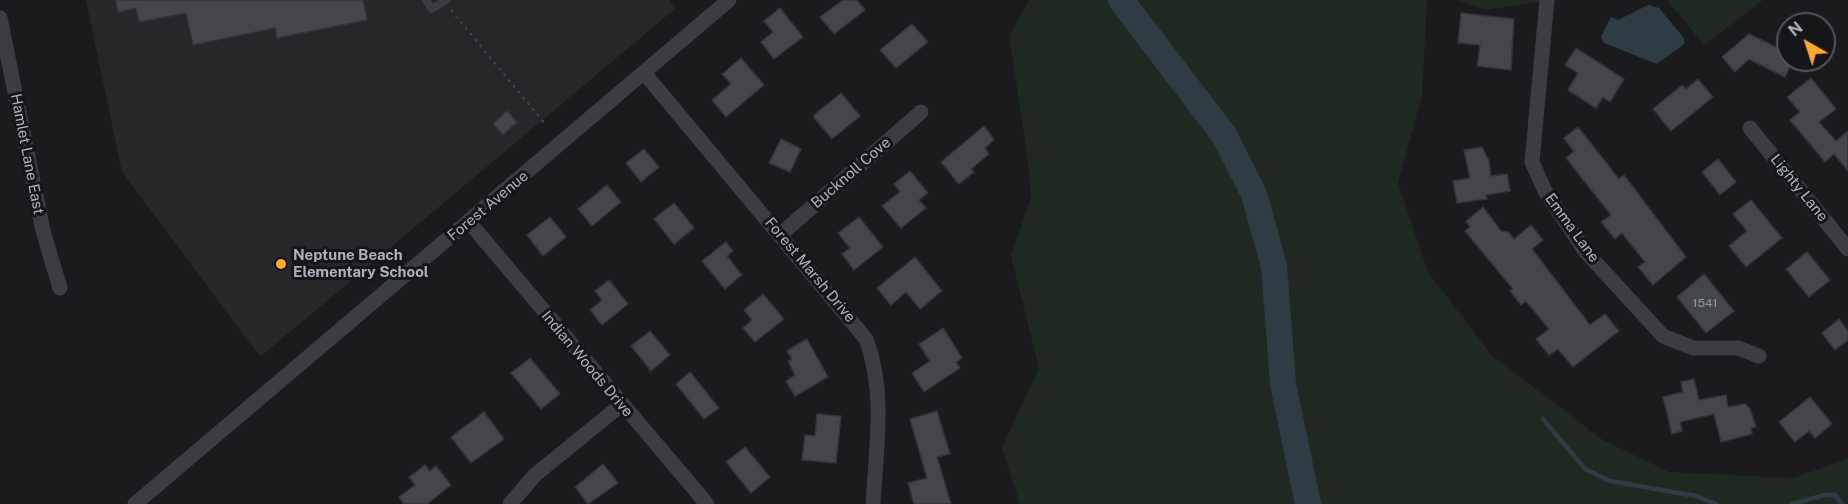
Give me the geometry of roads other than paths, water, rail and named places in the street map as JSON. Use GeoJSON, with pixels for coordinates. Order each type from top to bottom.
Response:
{"type":"FeatureCollection","features":[{"type":"Feature","properties":{"kind":"street","name":"Forest Avenue"},"geometry":{"type":"LineString","coordinates":[[135,504],[645,74],[729,0]]}},
{"type":"Feature","properties":{"kind":"street","name":"Emma Lane"},"geometry":{"type":"LineString","coordinates":[[1547,0],[1532,162],[1545,191],[1586,252],[1663,336],[1693,348],[1737,348],[1759,356]]}},
{"type":"Feature","properties":{"kind":"street","name":"Hamlet Lane East"},"geometry":{"type":"LineString","coordinates":[[0,18],[43,231],[60,288]]}},
{"type":"Feature","properties":{"kind":"street","name":"Forest Marsh Drive"},"geometry":{"type":"LineString","coordinates":[[645,74],[781,234],[866,339],[875,363],[878,389],[873,504]]}},
{"type":"Feature","properties":{"kind":"street","name":"Bucknoll Cove"},"geometry":{"type":"LineString","coordinates":[[781,234],[921,112]]}},
{"type":"Feature","properties":{"kind":"street","name":"Lighty Lane"},"geometry":{"type":"LineString","coordinates":[[1750,128],[1848,249]]}},
{"type":"Feature","properties":{"kind":"street","name":"Indian Woods Drive"},"geometry":{"type":"LineString","coordinates":[[469,222],[621,405],[707,504]]}},
{"type":"Feature","properties":{"kind":"street"},"geometry":{"type":"LineString","coordinates":[[510,504],[535,475],[621,405]]}},
{"type":"Feature","properties":{"kind":"lane"},"geometry":{"type":"LineString","coordinates":[[426,0],[432,9],[445,1]]}},
{"type":"Feature","properties":{"kind":"waterway"},"geometry":{"type":"LineString","coordinates":[[1121,0],[1224,135],[1254,194],[1274,266],[1283,384],[1308,504]]}},
{"type":"Feature","properties":{"kind":"waterway"},"geometry":{"type":"LineString","coordinates":[[1543,419],[1585,469],[1610,481],[1696,496],[1716,504]]}},
{"type":"Feature","properties":{"kind":"waterway"},"geometry":{"type":"LineString","coordinates":[[1792,504],[1825,495],[1835,495],[1842,504]]}},
{"type":"Feature","properties":{"kind":"place","name":"Neptune Beach Elementary School"},"geometry":{"type":"Point","coordinates":[281,264]}}]}
